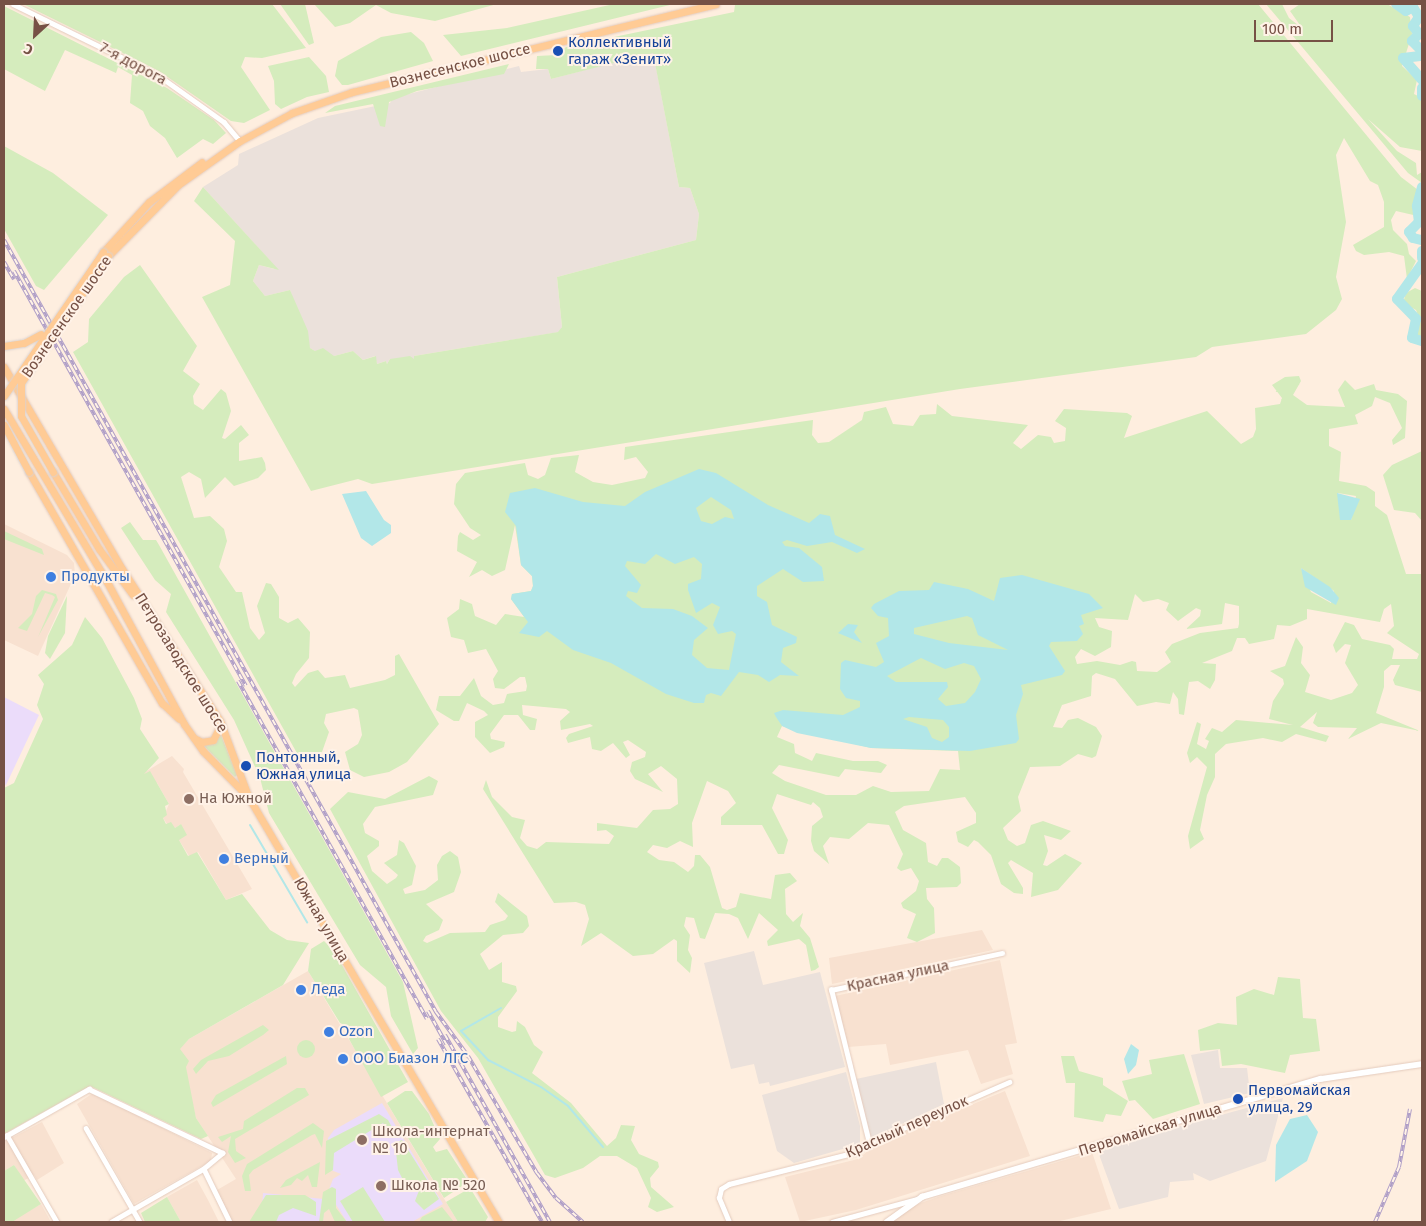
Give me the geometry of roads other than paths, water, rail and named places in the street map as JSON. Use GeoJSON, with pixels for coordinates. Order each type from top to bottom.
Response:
{"type":"FeatureCollection","features":[{"type":"Feature","properties":{"kind":"main road","name":"Вознесенское шоссе"},"geometry":{"type":"LineString","coordinates":[[4,396],[44,333],[105,254],[153,207],[216,156],[240,141],[292,113],[352,92],[715,4]]}},
{"type":"Feature","properties":{"kind":"main road","name":"Вознесенское шоссе"},"geometry":{"type":"LineString","coordinates":[[105,254],[20,384],[21,416],[99,549],[160,632]]}},
{"type":"Feature","properties":{"kind":"main road","name":"Вознесенское шоссе"},"geometry":{"type":"LineString","coordinates":[[4,346],[24,343],[44,333]]}},
{"type":"Feature","properties":{"kind":"main road","name":"Петрозаводское шоссе"},"geometry":{"type":"LineString","coordinates":[[4,367],[160,632],[220,721],[249,798]]}},
{"type":"Feature","properties":{"kind":"main road","name":"Петрозаводское шоссе"},"geometry":{"type":"LineString","coordinates":[[4,412],[21,437],[107,582],[184,724],[192,736],[249,798]]}},
{"type":"Feature","properties":{"kind":"main road"},"geometry":{"type":"LineString","coordinates":[[4,425],[162,703],[184,724]]}},
{"type":"Feature","properties":{"kind":"main road"},"geometry":{"type":"LineString","coordinates":[[192,736],[202,742],[213,740],[220,732],[220,721]]}},
{"type":"Feature","properties":{"kind":"main road","name":"Южная улица"},"geometry":{"type":"LineString","coordinates":[[249,798],[499,1222]]}},
{"type":"Feature","properties":{"kind":"street","name":"7-я дорога"},"geometry":{"type":"LineString","coordinates":[[13,4],[158,75],[224,122],[240,141]]}},
{"type":"Feature","properties":{"kind":"street"},"geometry":{"type":"LineString","coordinates":[[4,432],[21,437]]}},
{"type":"Feature","properties":{"kind":"street","name":"Красная улица"},"geometry":{"type":"LineString","coordinates":[[869,1143],[831,990],[1002,953]]}},
{"type":"Feature","properties":{"kind":"street","name":"Первомайская улица"},"geometry":{"type":"LineString","coordinates":[[887,1222],[922,1197],[1321,1078],[1422,1064]]}},
{"type":"Feature","properties":{"kind":"street","name":"Красный переулок"},"geometry":{"type":"LineString","coordinates":[[729,1222],[720,1206],[719,1192],[729,1184],[856,1152],[869,1143],[1009,1082]]}},
{"type":"Feature","properties":{"kind":"street"},"geometry":{"type":"LineString","coordinates":[[57,1222],[5,1136],[89,1089],[223,1153],[204,1170],[112,1222]]}},
{"type":"Feature","properties":{"kind":"street"},"geometry":{"type":"LineString","coordinates":[[86,1128],[140,1222]]}},
{"type":"Feature","properties":{"kind":"street"},"geometry":{"type":"LineString","coordinates":[[204,1170],[230,1222]]}},
{"type":"Feature","properties":{"kind":"street"},"geometry":{"type":"LineString","coordinates":[[832,1222],[922,1197]]}},
{"type":"Feature","properties":{"kind":"water"},"geometry":{"type":"Polygon","coordinates":[[[699,469],[716,473],[768,505],[809,523],[820,514],[830,516],[835,535],[865,549],[857,553],[832,542],[807,546],[787,540],[782,542],[785,546],[799,548],[822,567],[824,581],[803,582],[783,569],[757,586],[757,596],[767,602],[772,625],[797,637],[796,643],[783,648],[781,662],[799,676],[780,675],[769,682],[758,675],[739,672],[721,696],[711,693],[706,695],[704,703],[694,703],[666,694],[611,663],[573,650],[547,631],[539,637],[519,633],[528,622],[511,599],[512,594],[531,591],[533,586],[532,576],[521,565],[516,526],[505,512],[510,493],[535,488],[583,502],[625,506],[645,492],[699,469]],[[711,497],[696,508],[701,521],[712,524],[725,517],[734,519],[731,510],[711,497]],[[656,554],[645,564],[627,561],[625,566],[641,585],[637,593],[628,591],[626,596],[642,608],[673,609],[692,616],[708,628],[694,640],[692,655],[707,668],[729,670],[736,634],[732,631],[718,634],[713,625],[720,607],[712,603],[696,613],[688,590],[688,584],[701,579],[702,564],[694,557],[675,564],[656,554]]]}},
{"type":"Feature","properties":{"kind":"water"},"geometry":{"type":"Polygon","coordinates":[[[366,491],[384,520],[391,525],[391,533],[372,546],[361,538],[342,494],[366,491]]]}},
{"type":"Feature","properties":{"kind":"water"},"geometry":{"type":"Polygon","coordinates":[[[1337,493],[1360,499],[1351,520],[1340,520],[1337,493]]]}},
{"type":"Feature","properties":{"kind":"water"},"geometry":{"type":"Polygon","coordinates":[[[1301,568],[1330,587],[1339,598],[1336,605],[1305,587],[1301,568]]]}},
{"type":"Feature","properties":{"kind":"water"},"geometry":{"type":"Polygon","coordinates":[[[1022,575],[1089,594],[1103,608],[1081,615],[1084,624],[1079,626],[1083,634],[1077,641],[1051,642],[1049,646],[1065,671],[1062,675],[1021,685],[1023,694],[1016,715],[1019,739],[1016,743],[970,751],[871,748],[797,733],[782,726],[776,717],[774,713],[783,710],[843,715],[860,707],[860,701],[846,698],[840,689],[841,663],[845,660],[876,667],[884,662],[876,643],[889,636],[888,618],[878,616],[871,608],[874,604],[899,591],[929,590],[934,582],[968,589],[994,601],[1000,578],[1022,575]],[[967,616],[914,628],[914,634],[949,643],[1008,650],[978,635],[972,618],[967,616]],[[921,658],[887,676],[896,682],[947,682],[948,687],[938,699],[946,706],[965,703],[975,692],[981,679],[974,666],[964,663],[945,669],[921,658]],[[909,717],[903,719],[927,727],[932,738],[942,742],[949,737],[949,727],[943,720],[909,717]]]}},
{"type":"Feature","properties":{"kind":"water"},"geometry":{"type":"Polygon","coordinates":[[[848,624],[858,625],[854,632],[862,643],[838,633],[848,624]]]}},
{"type":"Feature","properties":{"kind":"water"},"geometry":{"type":"Polygon","coordinates":[[[1131,1044],[1139,1050],[1136,1065],[1128,1074],[1124,1059],[1131,1044]]]}},
{"type":"Feature","properties":{"kind":"water"},"geometry":{"type":"Polygon","coordinates":[[[1307,1115],[1318,1132],[1307,1161],[1275,1182],[1276,1145],[1290,1119],[1307,1115]]]}},
{"type":"Feature","properties":{"kind":"waterway"},"geometry":{"type":"LineString","coordinates":[[1396,4],[1406,11],[1413,7],[1419,17],[1413,26],[1419,34],[1412,41],[1421,50],[1420,56],[1403,58],[1422,80]]}},
{"type":"Feature","properties":{"kind":"waterway"},"geometry":{"type":"LineString","coordinates":[[1422,88],[1422,96]]}},
{"type":"Feature","properties":{"kind":"waterway"},"geometry":{"type":"LineString","coordinates":[[1422,187],[1417,206],[1419,222],[1409,232],[1413,238],[1422,240]]}},
{"type":"Feature","properties":{"kind":"waterway"},"geometry":{"type":"LineString","coordinates":[[1422,251],[1422,258]]}},
{"type":"Feature","properties":{"kind":"waterway"},"geometry":{"type":"LineString","coordinates":[[1422,264],[1397,299],[1416,319],[1412,338],[1422,341]]}},
{"type":"Feature","properties":{"kind":"waterway"},"geometry":{"type":"LineString","coordinates":[[250,825],[307,922]]}},
{"type":"Feature","properties":{"kind":"waterway"},"geometry":{"type":"LineString","coordinates":[[501,1008],[461,1031],[488,1060],[541,1087],[568,1106],[603,1147]]}},
{"type":"Feature","properties":{"kind":"railway"},"geometry":{"type":"LineString","coordinates":[[4,240],[436,1012],[468,1056],[537,1173],[556,1198],[583,1222]]}},
{"type":"Feature","properties":{"kind":"railway"},"geometry":{"type":"LineString","coordinates":[[4,262],[14,279]]}},
{"type":"Feature","properties":{"kind":"railway"},"geometry":{"type":"LineString","coordinates":[[14,271],[246,686]]}},
{"type":"Feature","properties":{"kind":"railway"},"geometry":{"type":"LineString","coordinates":[[238,681],[427,1019]]}},
{"type":"Feature","properties":{"kind":"railway"},"geometry":{"type":"LineString","coordinates":[[428,1011],[446,1044]]}},
{"type":"Feature","properties":{"kind":"railway"},"geometry":{"type":"LineString","coordinates":[[445,1035],[550,1222]]}},
{"type":"Feature","properties":{"kind":"railway"},"geometry":{"type":"LineString","coordinates":[[438,1039],[542,1222]]}},
{"type":"Feature","properties":{"kind":"railway"},"geometry":{"type":"LineString","coordinates":[[1375,1222],[1399,1167],[1410,1109]]}},
{"type":"Feature","properties":{"kind":"place","name":"Коллективный гараж «Зенит»"},"geometry":{"type":"Point","coordinates":[558,51]}},
{"type":"Feature","properties":{"kind":"place","name":"Продукты"},"geometry":{"type":"Point","coordinates":[51,577]}},
{"type":"Feature","properties":{"kind":"place","name":"Понтонный, Южная улица"},"geometry":{"type":"Point","coordinates":[246,766]}},
{"type":"Feature","properties":{"kind":"place","name":"На Южной"},"geometry":{"type":"Point","coordinates":[189,799]}},
{"type":"Feature","properties":{"kind":"place","name":"Верный"},"geometry":{"type":"Point","coordinates":[224,859]}},
{"type":"Feature","properties":{"kind":"place","name":"Леда"},"geometry":{"type":"Point","coordinates":[301,990]}},
{"type":"Feature","properties":{"kind":"place","name":"Ozon"},"geometry":{"type":"Point","coordinates":[329,1032]}},
{"type":"Feature","properties":{"kind":"place","name":"ООО Биазон ЛГС"},"geometry":{"type":"Point","coordinates":[343,1059]}},
{"type":"Feature","properties":{"kind":"place","name":"Первомайская улица, 29"},"geometry":{"type":"Point","coordinates":[1238,1099]}},
{"type":"Feature","properties":{"kind":"place","name":"Школа-интернат № 10"},"geometry":{"type":"Point","coordinates":[362,1140]}},
{"type":"Feature","properties":{"kind":"place","name":"Школа № 520"},"geometry":{"type":"Point","coordinates":[381,1186]}}]}
